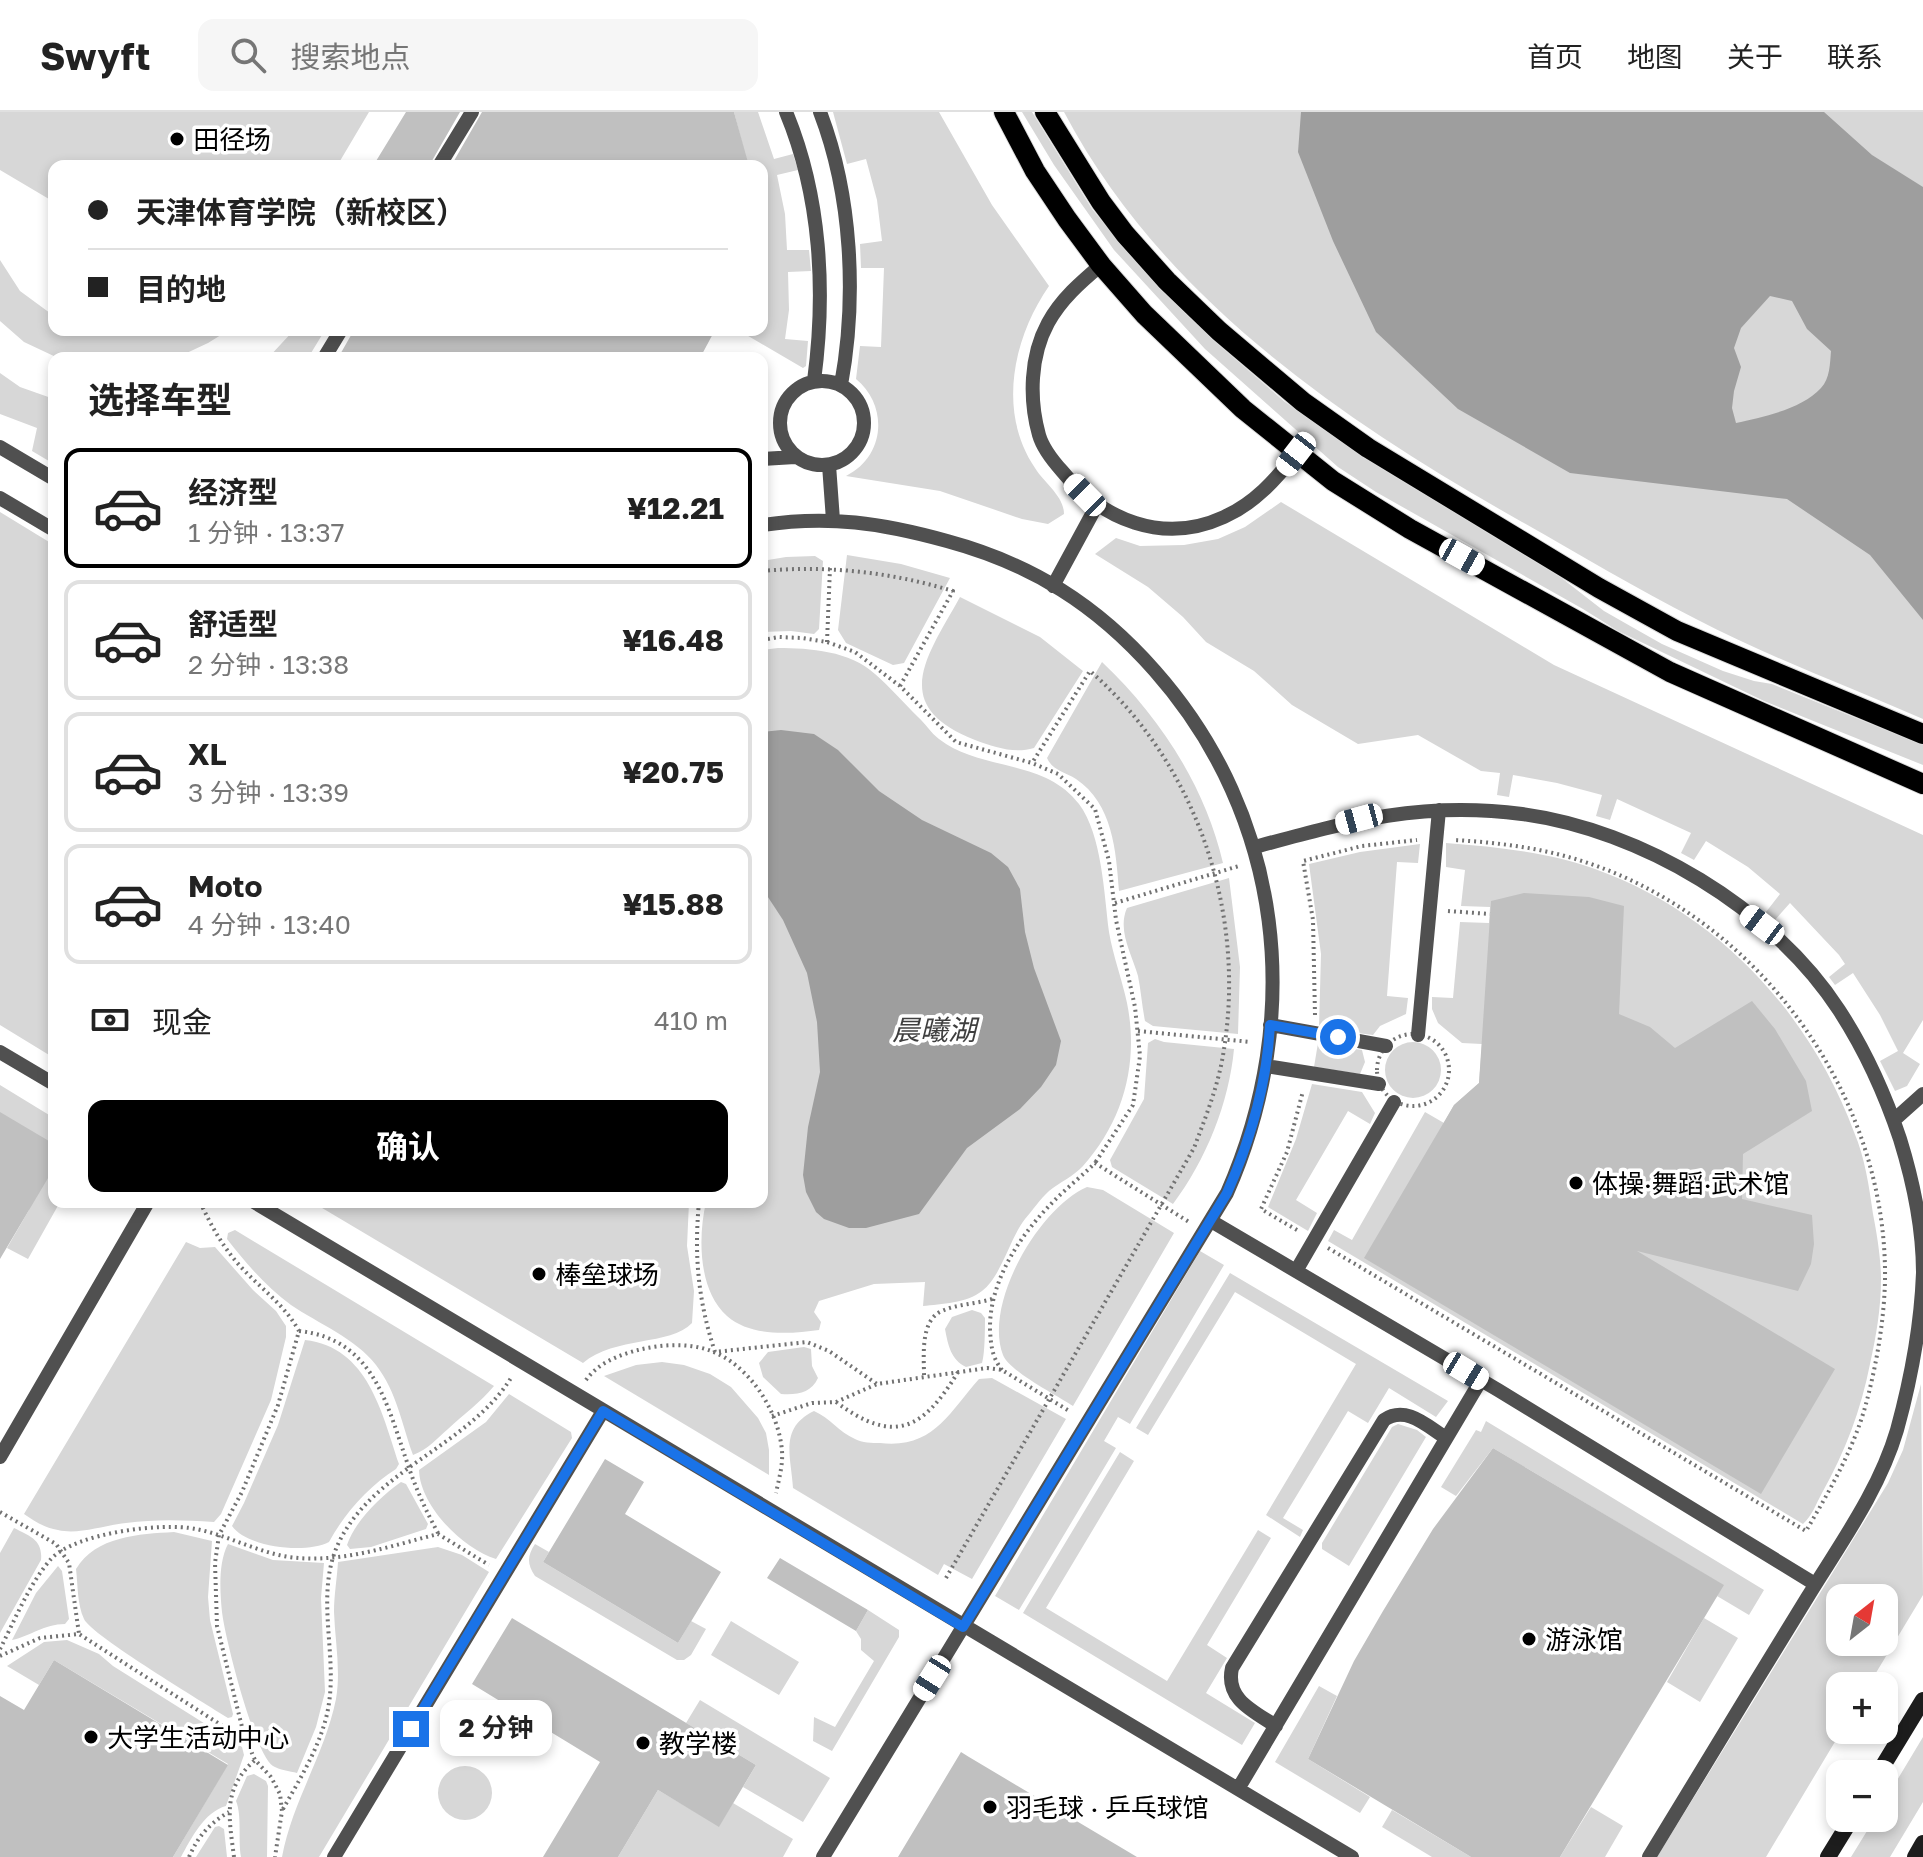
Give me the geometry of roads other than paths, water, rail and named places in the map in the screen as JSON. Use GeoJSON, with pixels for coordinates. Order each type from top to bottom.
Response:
{"type":"FeatureCollection","features":[{"type":"Feature","properties":{"kind":"main road"},"geometry":{"type":"LineString","coordinates":[[1004,112],[1035,171],[1101,265],[1190,360],[1296,454],[1410,529],[1670,672],[1923,784]]}},
{"type":"Feature","properties":{"kind":"main road"},"geometry":{"type":"LineString","coordinates":[[1045,112],[1101,202],[1125,234],[1167,281],[1219,331],[1303,402],[1379,455],[1599,588],[1677,631],[1923,734]]}},
{"type":"Feature","properties":{"kind":"main road"},"geometry":{"type":"LineString","coordinates":[[1887,1760],[1923,1700]]}},
{"type":"Feature","properties":{"kind":"main road"},"geometry":{"type":"LineString","coordinates":[[1828,1857],[1843,1832]]}},
{"type":"Feature","properties":{"kind":"main road"},"geometry":{"type":"LineString","coordinates":[[1915,1857],[1923,1843]]}},
{"type":"Feature","properties":{"kind":"lane"},"geometry":{"type":"LineString","coordinates":[[443,160],[472,112]]}},
{"type":"Feature","properties":{"kind":"lane"},"geometry":{"type":"LineString","coordinates":[[786,112],[803,163],[816,237],[821,288],[814,381]]}},
{"type":"Feature","properties":{"kind":"lane"},"geometry":{"type":"LineString","coordinates":[[820,112],[837,170],[851,277],[850,326],[841,385]]}},
{"type":"Feature","properties":{"kind":"lane"},"geometry":{"type":"LineString","coordinates":[[1101,265],[1075,288],[1047,323],[1033,366],[1039,437],[1067,478],[1097,505],[1128,521],[1153,528],[1177,529],[1222,518],[1252,501],[1274,482],[1296,454]]}},
{"type":"Feature","properties":{"kind":"lane"},"geometry":{"type":"LineString","coordinates":[[814,381],[841,385],[860,405],[864,419],[858,446],[848,457],[829,465],[807,464],[795,457],[780,434],[782,406],[801,386],[814,381]]}},
{"type":"Feature","properties":{"kind":"lane"},"geometry":{"type":"LineString","coordinates":[[0,447],[48,475]]}},
{"type":"Feature","properties":{"kind":"lane"},"geometry":{"type":"LineString","coordinates":[[768,459],[795,457]]}},
{"type":"Feature","properties":{"kind":"lane"},"geometry":{"type":"LineString","coordinates":[[829,465],[833,520]]}},
{"type":"Feature","properties":{"kind":"lane"},"geometry":{"type":"LineString","coordinates":[[0,498],[48,526]]}},
{"type":"Feature","properties":{"kind":"lane"},"geometry":{"type":"LineString","coordinates":[[1053,586],[1097,505]]}},
{"type":"Feature","properties":{"kind":"lane"},"geometry":{"type":"LineString","coordinates":[[768,524],[808,519],[833,520],[894,527],[967,546],[1003,558],[1108,622],[1182,702],[1222,769],[1242,810],[1263,880],[1272,962],[1266,1066],[1249,1138],[1227,1193],[823,1857]]}},
{"type":"Feature","properties":{"kind":"lane"},"geometry":{"type":"LineString","coordinates":[[1257,853],[1359,819],[1397,812],[1439,810],[1523,814],[1613,835],[1650,851],[1708,886],[1762,925],[1816,979],[1857,1038],[1894,1120],[1911,1181],[1923,1272],[1913,1363],[1897,1428],[1879,1476],[1854,1523],[1649,1857]]}},
{"type":"Feature","properties":{"kind":"lane"},"geometry":{"type":"LineString","coordinates":[[1418,1035],[1439,810]]}},
{"type":"Feature","properties":{"kind":"lane"},"geometry":{"type":"LineString","coordinates":[[1270,1025],[1386,1046]]}},
{"type":"Feature","properties":{"kind":"lane"},"geometry":{"type":"LineString","coordinates":[[0,1052],[48,1080]]}},
{"type":"Feature","properties":{"kind":"lane"},"geometry":{"type":"LineString","coordinates":[[1266,1066],[1379,1084]]}},
{"type":"Feature","properties":{"kind":"lane"},"geometry":{"type":"LineString","coordinates":[[1894,1120],[1923,1094]]}},
{"type":"Feature","properties":{"kind":"lane"},"geometry":{"type":"LineString","coordinates":[[1296,1271],[1394,1102]]}},
{"type":"Feature","properties":{"kind":"lane"},"geometry":{"type":"LineString","coordinates":[[0,1457],[145,1208]]}},
{"type":"Feature","properties":{"kind":"lane"},"geometry":{"type":"LineString","coordinates":[[264,1208],[1352,1857]]}},
{"type":"Feature","properties":{"kind":"lane"},"geometry":{"type":"LineString","coordinates":[[1208,1227],[1296,1271],[1815,1584]]}},
{"type":"Feature","properties":{"kind":"lane"},"geometry":{"type":"LineString","coordinates":[[1238,1789],[1481,1380]]}},
{"type":"Feature","properties":{"kind":"lane"},"geometry":{"type":"LineString","coordinates":[[334,1857],[603,1411]]}},
{"type":"Feature","properties":{"kind":"lane"},"geometry":{"type":"LineString","coordinates":[[1276,1726],[1243,1705],[1232,1692],[1232,1668],[1384,1420],[1393,1414],[1403,1414],[1446,1438]]}},
{"type":"Feature","properties":{"kind":"water"},"geometry":{"type":"Polygon","coordinates":[[[1301,112],[1824,112],[1872,155],[1923,187],[1923,620],[1870,555],[1787,499],[1570,473],[1458,409],[1376,332],[1333,241],[1298,152],[1301,112]],[[1770,296],[1741,328],[1734,348],[1741,367],[1732,408],[1736,423],[1793,407],[1813,395],[1826,380],[1831,351],[1807,329],[1792,301],[1770,296]]]}},
{"type":"Feature","properties":{"kind":"water","name":"晨曦湖"},"geometry":{"type":"Polygon","coordinates":[[[768,731],[814,734],[838,750],[879,791],[922,820],[991,853],[1008,867],[1020,889],[1025,932],[1034,968],[1061,1041],[1056,1065],[1041,1087],[1020,1109],[967,1148],[919,1214],[866,1228],[849,1228],[824,1219],[816,1212],[806,1192],[803,1175],[808,1127],[820,1072],[817,1022],[807,973],[783,920],[768,897],[768,731]]]}},
{"type":"Feature","properties":{"kind":"place","name":"田径场"},"geometry":{"type":"Point","coordinates":[177,139]}},
{"type":"Feature","properties":{"kind":"place","name":"体操·舞蹈·武术馆"},"geometry":{"type":"Point","coordinates":[1576,1183]}},
{"type":"Feature","properties":{"kind":"place","name":"棒垒球场"},"geometry":{"type":"Point","coordinates":[539,1274]}},
{"type":"Feature","properties":{"kind":"place","name":"游泳馆"},"geometry":{"type":"Point","coordinates":[1529,1639]}},
{"type":"Feature","properties":{"kind":"place","name":"大学生活动中心"},"geometry":{"type":"Point","coordinates":[91,1737]}},
{"type":"Feature","properties":{"kind":"place","name":"教学楼"},"geometry":{"type":"Point","coordinates":[643,1743]}},
{"type":"Feature","properties":{"kind":"place","name":"羽毛球 · 乒乓球馆"},"geometry":{"type":"Point","coordinates":[990,1807]}}]}
